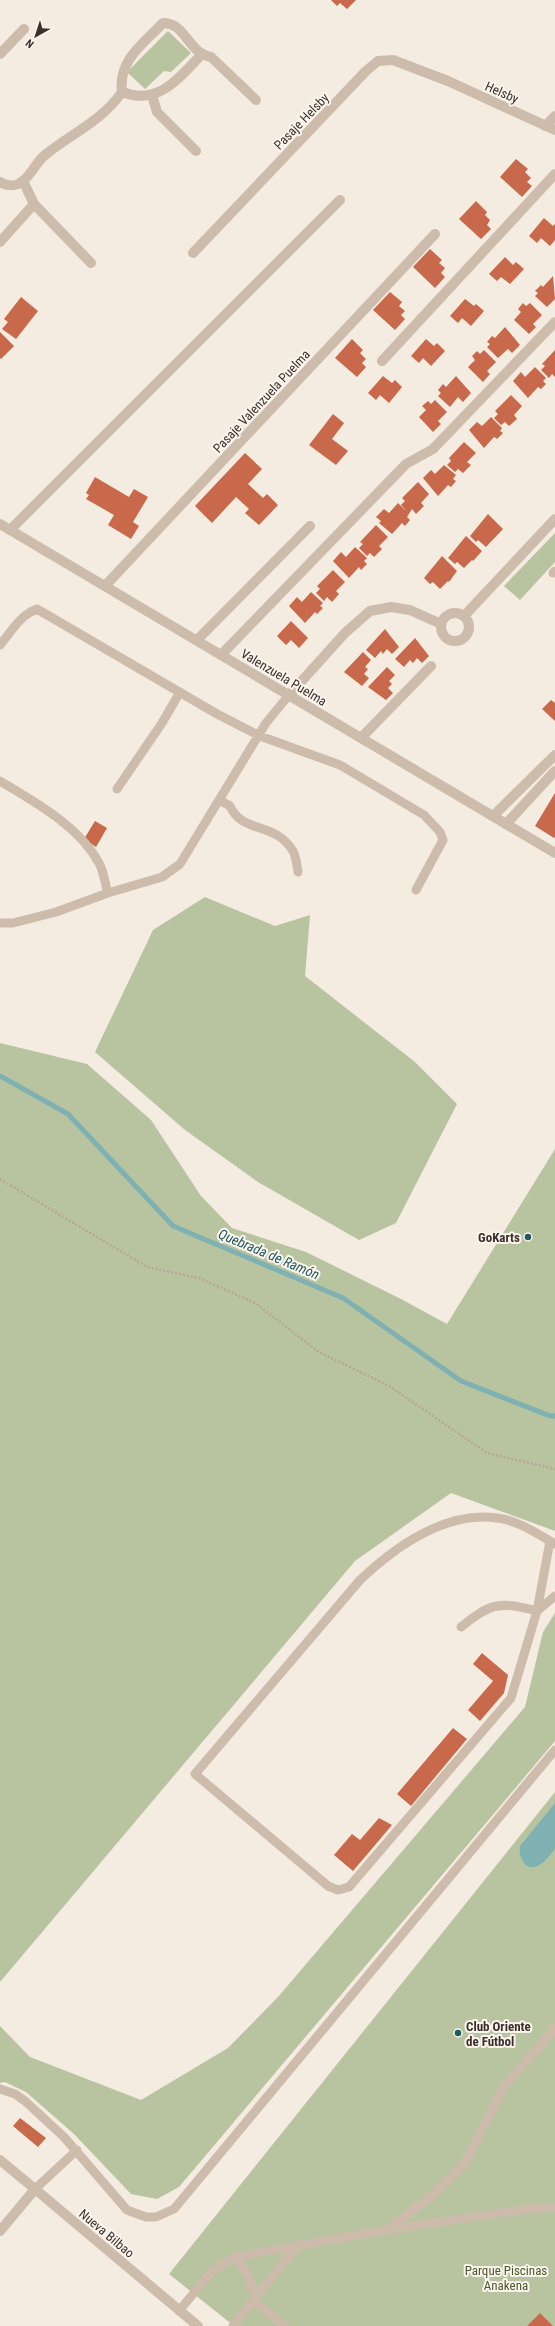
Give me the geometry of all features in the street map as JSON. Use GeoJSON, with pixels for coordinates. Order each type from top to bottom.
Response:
{"type":"FeatureCollection","features":[{"type":"Feature","properties":{"kind":"street"},"geometry":{"type":"LineString","coordinates":[[0,182],[10,186],[23,182],[43,157],[93,123],[112,106],[122,92],[120,79],[127,62],[163,23],[176,26],[201,55],[211,57],[256,100]]}},
{"type":"Feature","properties":{"kind":"street"},"geometry":{"type":"LineString","coordinates":[[0,54],[24,29]]}},
{"type":"Feature","properties":{"kind":"street"},"geometry":{"type":"LineString","coordinates":[[122,92],[133,96],[152,95],[170,85],[201,55]]}},
{"type":"Feature","properties":{"kind":"street","name":"Pasaje Helsby"},"geometry":{"type":"LineString","coordinates":[[192,253],[366,71],[378,61],[393,60],[448,81]]}},
{"type":"Feature","properties":{"kind":"street","name":"Helsby"},"geometry":{"type":"LineString","coordinates":[[448,81],[555,130]]}},
{"type":"Feature","properties":{"kind":"street"},"geometry":{"type":"LineString","coordinates":[[152,95],[157,112],[196,151]]}},
{"type":"Feature","properties":{"kind":"street"},"geometry":{"type":"LineString","coordinates":[[546,126],[555,116]]}},
{"type":"Feature","properties":{"kind":"street"},"geometry":{"type":"LineString","coordinates":[[382,361],[555,174]]}},
{"type":"Feature","properties":{"kind":"street"},"geometry":{"type":"LineString","coordinates":[[23,182],[34,204],[91,263]]}},
{"type":"Feature","properties":{"kind":"street"},"geometry":{"type":"LineString","coordinates":[[10,530],[340,200]]}},
{"type":"Feature","properties":{"kind":"street"},"geometry":{"type":"LineString","coordinates":[[0,242],[34,204]]}},
{"type":"Feature","properties":{"kind":"street","name":"Pasaje Valenzuela Puelma"},"geometry":{"type":"LineString","coordinates":[[105,586],[435,234]]}},
{"type":"Feature","properties":{"kind":"street"},"geometry":{"type":"LineString","coordinates":[[221,654],[406,464],[433,449],[555,322]]}},
{"type":"Feature","properties":{"kind":"street"},"geometry":{"type":"LineString","coordinates":[[464,616],[555,519]]}},
{"type":"Feature","properties":{"kind":"street","name":"Valenzuela Puelma"},"geometry":{"type":"LineString","coordinates":[[0,524],[555,853]]}},
{"type":"Feature","properties":{"kind":"street"},"geometry":{"type":"LineString","coordinates":[[197,640],[310,526]]}},
{"type":"Feature","properties":{"kind":"street"},"geometry":{"type":"LineString","coordinates":[[289,695],[345,634],[370,611],[391,607],[410,610],[442,624],[446,637],[452,640],[461,640],[469,629],[468,620],[464,616],[455,613],[450,614],[442,624]]}},
{"type":"Feature","properties":{"kind":"street"},"geometry":{"type":"LineString","coordinates":[[361,738],[431,666]]}},
{"type":"Feature","properties":{"kind":"street"},"geometry":{"type":"LineString","coordinates":[[493,816],[555,755]]}},
{"type":"Feature","properties":{"kind":"street"},"geometry":{"type":"LineString","coordinates":[[506,824],[555,770]]}},
{"type":"Feature","properties":{"kind":"street","name":"Nueva Bilbao"},"geometry":{"type":"LineString","coordinates":[[0,2160],[198,2326]]}},
{"type":"Feature","properties":{"kind":"street"},"geometry":{"type":"LineString","coordinates":[[0,2231],[35,2189]]}},
{"type":"Feature","properties":{"kind":"lane"},"geometry":{"type":"LineString","coordinates":[[0,645],[18,621],[28,612],[36,609],[260,736],[340,765],[424,815],[440,832],[443,840],[416,890]]}},
{"type":"Feature","properties":{"kind":"lane"},"geometry":{"type":"LineString","coordinates":[[117,789],[162,723],[180,692]]}},
{"type":"Feature","properties":{"kind":"lane"},"geometry":{"type":"LineString","coordinates":[[0,924],[13,923],[56,912],[108,893],[162,877],[180,864],[221,801],[260,736],[289,695]]}},
{"type":"Feature","properties":{"kind":"lane"},"geometry":{"type":"LineString","coordinates":[[0,781],[45,808],[73,830],[99,864],[108,893]]}},
{"type":"Feature","properties":{"kind":"lane"},"geometry":{"type":"LineString","coordinates":[[221,801],[230,806],[234,815],[242,822],[275,832],[285,840],[294,852],[298,872]]}},
{"type":"Feature","properties":{"kind":"lane"},"geometry":{"type":"LineString","coordinates":[[479,1516],[499,1518],[525,1528],[552,1542],[537,1611],[511,1698],[349,1887],[338,1890],[328,1886],[195,1774],[360,1580],[380,1562],[402,1546],[437,1527],[461,1518],[479,1516]]}},
{"type":"Feature","properties":{"kind":"lane"},"geometry":{"type":"LineString","coordinates":[[537,1611],[555,1596]]}},
{"type":"Feature","properties":{"kind":"lane"},"geometry":{"type":"LineString","coordinates":[[461,1627],[480,1613],[497,1605],[512,1604],[537,1611]]}},
{"type":"Feature","properties":{"kind":"lane"},"geometry":{"type":"LineString","coordinates":[[0,2089],[15,2094],[26,2101],[77,2150],[127,2210],[136,2215],[151,2217],[166,2214],[174,2209],[555,1750]]}},
{"type":"Feature","properties":{"kind":"lane"},"geometry":{"type":"LineString","coordinates":[[387,2230],[434,2194],[465,2163],[504,2088],[555,2028]]}},
{"type":"Feature","properties":{"kind":"lane"},"geometry":{"type":"LineString","coordinates":[[35,2189],[77,2150]]}},
{"type":"Feature","properties":{"kind":"lane"},"geometry":{"type":"LineString","coordinates":[[180,2311],[212,2271],[234,2257],[387,2230],[527,2209],[555,2207]]}},
{"type":"Feature","properties":{"kind":"lane"},"geometry":{"type":"LineString","coordinates":[[233,2326],[298,2245]]}},
{"type":"Feature","properties":{"kind":"lane"},"geometry":{"type":"LineString","coordinates":[[234,2257],[246,2270],[253,2285],[254,2301],[286,2326]]}},
{"type":"Feature","properties":{"kind":"path"},"geometry":{"type":"LineString","coordinates":[[0,1179],[146,1267],[199,1278],[255,1303],[319,1352],[389,1386],[487,1453],[555,1469]]}},
{"type":"Feature","properties":{"kind":"green space"},"geometry":{"type":"Polygon","coordinates":[[[168,31],[191,53],[171,72],[164,71],[145,89],[127,72],[168,31]]]}},
{"type":"Feature","properties":{"kind":"green space"},"geometry":{"type":"Polygon","coordinates":[[[555,533],[555,562],[520,600],[504,586],[555,533]]]}},
{"type":"Feature","properties":{"kind":"green space"},"geometry":{"type":"Polygon","coordinates":[[[205,897],[275,926],[310,915],[305,976],[415,1062],[457,1104],[396,1223],[359,1240],[258,1182],[185,1130],[95,1052],[153,930],[205,897]]]}},
{"type":"Feature","properties":{"kind":"green space"},"geometry":{"type":"Polygon","coordinates":[[[0,1043],[87,1064],[151,1120],[201,1196],[232,1228],[306,1252],[401,1299],[447,1324],[555,1149],[555,1531],[451,1493],[355,1561],[0,1982],[0,1043]]]}},
{"type":"Feature","properties":{"kind":"green space"},"geometry":{"type":"Polygon","coordinates":[[[555,1613],[555,1741],[179,2187],[157,2199],[131,2194],[74,2134],[26,2092],[5,2082],[0,2083],[0,2026],[30,2057],[141,2100],[228,2048],[278,1997],[525,1707],[543,1632],[555,1613]]]}},
{"type":"Feature","properties":{"kind":"green space","name":"Club Oriente de Fútbol"},"geometry":{"type":"Polygon","coordinates":[[[555,1792],[555,2326],[234,2326],[169,2274],[555,1792]]]}},
{"type":"Feature","properties":{"kind":"water"},"geometry":{"type":"Polygon","coordinates":[[[555,1803],[555,1849],[541,1864],[530,1867],[524,1863],[520,1855],[520,1846],[555,1803]]]}},
{"type":"Feature","properties":{"kind":"building"},"geometry":{"type":"Polygon","coordinates":[[[331,0],[356,0],[347,9],[340,3],[337,6],[331,0]]]}},
{"type":"Feature","properties":{"kind":"building"},"geometry":{"type":"Polygon","coordinates":[[[516,159],[528,169],[525,172],[531,178],[527,182],[532,186],[522,197],[500,177],[516,159]]]}},
{"type":"Feature","properties":{"kind":"building"},"geometry":{"type":"Polygon","coordinates":[[[476,201],[487,212],[485,215],[490,220],[487,225],[491,229],[481,239],[459,219],[476,201]]]}},
{"type":"Feature","properties":{"kind":"building"},"geometry":{"type":"Polygon","coordinates":[[[544,218],[553,226],[555,224],[555,240],[550,246],[541,238],[537,243],[529,236],[544,218]]]}},
{"type":"Feature","properties":{"kind":"building"},"geometry":{"type":"Polygon","coordinates":[[[430,249],[442,260],[439,263],[445,268],[441,273],[445,277],[435,288],[413,267],[430,249]]]}},
{"type":"Feature","properties":{"kind":"building"},"geometry":{"type":"Polygon","coordinates":[[[505,257],[513,265],[516,262],[524,269],[510,284],[501,277],[497,281],[489,274],[505,257]]]}},
{"type":"Feature","properties":{"kind":"building"},"geometry":{"type":"Polygon","coordinates":[[[553,276],[555,299],[547,307],[535,296],[538,293],[535,291],[541,285],[543,287],[553,276]]]}},
{"type":"Feature","properties":{"kind":"building"},"geometry":{"type":"Polygon","coordinates":[[[390,292],[402,302],[399,306],[405,311],[401,315],[405,319],[395,330],[373,310],[390,292]]]}},
{"type":"Feature","properties":{"kind":"building"},"geometry":{"type":"Polygon","coordinates":[[[21,297],[38,311],[16,339],[2,329],[8,322],[4,319],[21,297]]]}},
{"type":"Feature","properties":{"kind":"building"},"geometry":{"type":"Polygon","coordinates":[[[465,299],[474,306],[476,304],[484,311],[471,326],[462,318],[458,323],[450,316],[465,299]]]}},
{"type":"Feature","properties":{"kind":"building"},"geometry":{"type":"Polygon","coordinates":[[[523,303],[526,306],[530,303],[542,315],[533,324],[536,327],[529,334],[514,320],[521,312],[518,309],[523,303]]]}},
{"type":"Feature","properties":{"kind":"building"},"geometry":{"type":"Polygon","coordinates":[[[505,327],[520,345],[512,353],[508,349],[498,358],[487,347],[490,344],[487,342],[492,336],[495,338],[505,327]]]}},
{"type":"Feature","properties":{"kind":"building"},"geometry":{"type":"Polygon","coordinates":[[[0,332],[14,346],[1,359],[0,358],[0,332]]]}},
{"type":"Feature","properties":{"kind":"building"},"geometry":{"type":"Polygon","coordinates":[[[352,339],[363,350],[360,353],[366,359],[362,363],[366,367],[357,377],[335,358],[352,339]]]}},
{"type":"Feature","properties":{"kind":"building"},"geometry":{"type":"Polygon","coordinates":[[[426,339],[434,346],[437,343],[445,351],[431,366],[423,358],[419,363],[411,356],[426,339]]]}},
{"type":"Feature","properties":{"kind":"building"},"geometry":{"type":"Polygon","coordinates":[[[484,350],[496,362],[487,371],[490,374],[483,382],[468,367],[475,360],[472,356],[477,351],[480,354],[484,350]]]}},
{"type":"Feature","properties":{"kind":"building"},"geometry":{"type":"Polygon","coordinates":[[[555,350],[555,377],[552,374],[549,378],[541,370],[545,366],[542,364],[555,350]]]}},
{"type":"Feature","properties":{"kind":"building"},"geometry":{"type":"Polygon","coordinates":[[[535,367],[546,378],[543,381],[546,384],[541,389],[538,387],[528,398],[513,381],[521,372],[525,377],[535,367]]]}},
{"type":"Feature","properties":{"kind":"building"},"geometry":{"type":"Polygon","coordinates":[[[383,376],[392,383],[395,380],[402,387],[389,403],[380,395],[376,400],[368,393],[383,376]]]}},
{"type":"Feature","properties":{"kind":"building"},"geometry":{"type":"Polygon","coordinates":[[[456,376],[471,393],[463,402],[458,397],[450,407],[438,396],[441,393],[438,390],[443,384],[446,387],[456,376]]]}},
{"type":"Feature","properties":{"kind":"building"},"geometry":{"type":"Polygon","coordinates":[[[511,395],[522,406],[514,415],[517,419],[509,426],[505,422],[501,425],[494,418],[498,414],[495,411],[511,395]]]}},
{"type":"Feature","properties":{"kind":"building"},"geometry":{"type":"Polygon","coordinates":[[[435,400],[447,412],[438,421],[441,424],[433,432],[419,417],[426,410],[422,406],[428,401],[431,404],[435,400]]]}},
{"type":"Feature","properties":{"kind":"building"},"geometry":{"type":"Polygon","coordinates":[[[333,414],[344,423],[332,439],[348,451],[336,465],[309,445],[333,414]]]}},
{"type":"Feature","properties":{"kind":"building"},"geometry":{"type":"Polygon","coordinates":[[[491,417],[502,428],[500,431],[503,433],[497,439],[494,437],[484,448],[469,430],[477,422],[482,426],[491,417]]]}},
{"type":"Feature","properties":{"kind":"building"},"geometry":{"type":"Polygon","coordinates":[[[464,442],[476,453],[467,462],[471,465],[463,473],[458,469],[455,472],[447,465],[451,461],[449,458],[464,442]]]}},
{"type":"Feature","properties":{"kind":"building"},"geometry":{"type":"Polygon","coordinates":[[[245,453],[262,469],[248,484],[263,498],[267,494],[278,505],[259,525],[245,513],[249,509],[236,497],[212,523],[195,506],[245,453]]]}},
{"type":"Feature","properties":{"kind":"building"},"geometry":{"type":"Polygon","coordinates":[[[444,465],[456,475],[453,479],[456,481],[451,487],[448,485],[438,496],[423,478],[431,470],[435,474],[444,465]]]}},
{"type":"Feature","properties":{"kind":"building"},"geometry":{"type":"Polygon","coordinates":[[[95,477],[129,497],[134,489],[148,497],[133,522],[139,526],[131,539],[108,525],[114,515],[86,499],[89,495],[86,493],[95,477]]]}},
{"type":"Feature","properties":{"kind":"building"},"geometry":{"type":"Polygon","coordinates":[[[418,482],[429,494],[421,503],[424,506],[416,514],[412,509],[407,517],[410,520],[405,526],[402,523],[392,534],[379,523],[381,521],[376,517],[384,509],[389,513],[398,503],[407,512],[401,505],[405,501],[402,498],[418,482]]]}},
{"type":"Feature","properties":{"kind":"building"},"geometry":{"type":"Polygon","coordinates":[[[488,514],[503,529],[486,547],[478,540],[476,542],[470,536],[488,514]]]}},
{"type":"Feature","properties":{"kind":"building"},"geometry":{"type":"Polygon","coordinates":[[[376,525],[388,537],[379,546],[382,549],[374,557],[370,553],[367,556],[359,548],[363,544],[360,542],[376,525]]]}},
{"type":"Feature","properties":{"kind":"building"},"geometry":{"type":"Polygon","coordinates":[[[466,536],[482,551],[464,568],[457,562],[455,564],[448,558],[466,536]]]}},
{"type":"Feature","properties":{"kind":"building"},"geometry":{"type":"Polygon","coordinates":[[[355,547],[367,558],[364,561],[367,564],[361,570],[359,567],[349,578],[333,561],[341,552],[346,557],[355,547]]]}},
{"type":"Feature","properties":{"kind":"building"},"geometry":{"type":"Polygon","coordinates":[[[442,556],[457,571],[449,582],[448,581],[440,589],[433,582],[430,584],[424,578],[442,556]]]}},
{"type":"Feature","properties":{"kind":"building"},"geometry":{"type":"Polygon","coordinates":[[[333,570],[345,582],[336,591],[339,594],[332,602],[327,597],[324,601],[316,593],[320,589],[317,586],[333,570]]]}},
{"type":"Feature","properties":{"kind":"building"},"geometry":{"type":"Polygon","coordinates":[[[311,592],[323,603],[320,606],[323,608],[317,614],[315,612],[305,623],[289,606],[297,597],[302,602],[311,592]]]}},
{"type":"Feature","properties":{"kind":"building"},"geometry":{"type":"Polygon","coordinates":[[[291,621],[308,638],[299,648],[291,640],[286,645],[277,636],[291,621]]]}},
{"type":"Feature","properties":{"kind":"building"},"geometry":{"type":"Polygon","coordinates":[[[385,629],[399,647],[392,654],[387,649],[383,654],[381,651],[375,658],[366,650],[385,629]]]}},
{"type":"Feature","properties":{"kind":"building"},"geometry":{"type":"Polygon","coordinates":[[[415,638],[429,656],[422,663],[417,658],[413,663],[410,660],[404,667],[395,659],[415,638]]]}},
{"type":"Feature","properties":{"kind":"building"},"geometry":{"type":"Polygon","coordinates":[[[363,652],[371,660],[365,667],[368,669],[364,674],[369,678],[362,686],[344,672],[363,652]]]}},
{"type":"Feature","properties":{"kind":"building"},"geometry":{"type":"Polygon","coordinates":[[[387,667],[395,675],[389,681],[392,684],[388,688],[393,693],[386,700],[368,687],[387,667]]]}},
{"type":"Feature","properties":{"kind":"building"},"geometry":{"type":"Polygon","coordinates":[[[551,700],[555,703],[555,721],[542,709],[551,700]]]}},
{"type":"Feature","properties":{"kind":"building"},"geometry":{"type":"Polygon","coordinates":[[[555,793],[555,837],[554,838],[535,826],[555,793]]]}},
{"type":"Feature","properties":{"kind":"building"},"geometry":{"type":"Polygon","coordinates":[[[95,821],[107,828],[96,847],[84,839],[95,821]]]}},
{"type":"Feature","properties":{"kind":"building"},"geometry":{"type":"Polygon","coordinates":[[[482,1653],[508,1675],[504,1693],[480,1721],[468,1710],[493,1681],[473,1664],[482,1653]]]}},
{"type":"Feature","properties":{"kind":"building"},"geometry":{"type":"Polygon","coordinates":[[[453,1728],[467,1739],[411,1806],[397,1794],[453,1728]]]}},
{"type":"Feature","properties":{"kind":"building"},"geometry":{"type":"Polygon","coordinates":[[[379,1818],[392,1825],[353,1871],[334,1855],[352,1834],[360,1840],[379,1818]]]}},
{"type":"Feature","properties":{"kind":"building"},"geometry":{"type":"Polygon","coordinates":[[[20,2118],[46,2138],[38,2147],[13,2126],[20,2118]]]}},
{"type":"Feature","properties":{"kind":"building"},"geometry":{"type":"Polygon","coordinates":[[[540,2313],[553,2326],[527,2326],[540,2313]]]}},
{"type":"Feature","properties":{"kind":"waterway","name":"Quebrada de Ramón"},"geometry":{"type":"LineString","coordinates":[[0,1076],[68,1114],[173,1226],[343,1298],[461,1381],[550,1416],[555,1416]]}},
{"type":"Feature","properties":{"kind":"place","name":"GoKarts"},"geometry":{"type":"Point","coordinates":[528,1237]}},
{"type":"Feature","properties":{"kind":"place","name":"Club Oriente de Fútbol"},"geometry":{"type":"Point","coordinates":[458,2033]}},
{"type":"Feature","properties":{"kind":"park label","name":"Parque Piscinas Anakena"},"geometry":{"type":"Point","coordinates":[506,2278]}}]}
